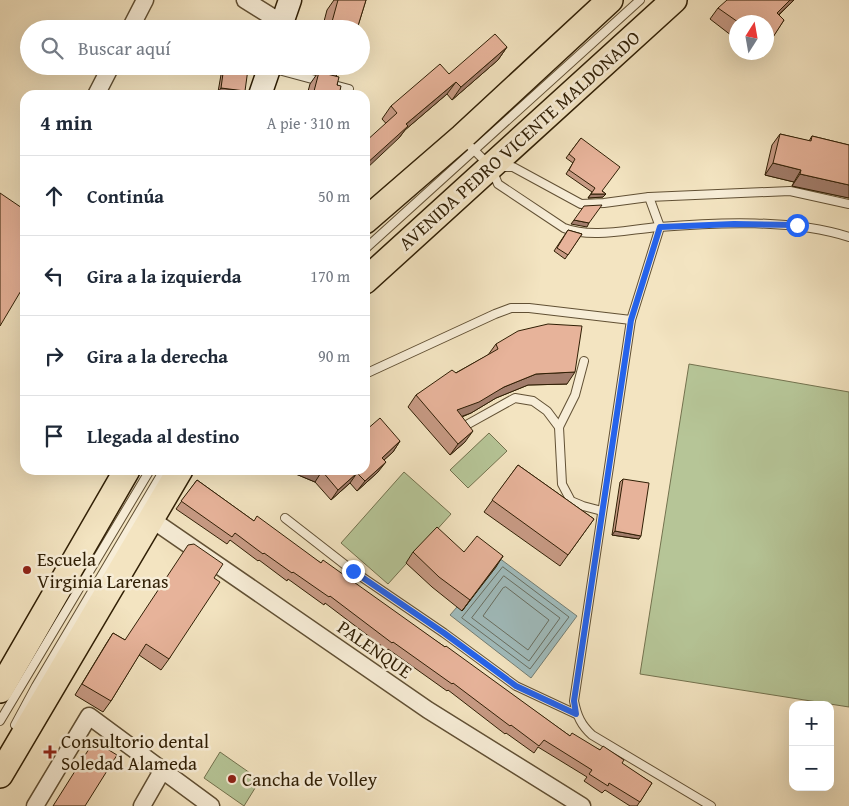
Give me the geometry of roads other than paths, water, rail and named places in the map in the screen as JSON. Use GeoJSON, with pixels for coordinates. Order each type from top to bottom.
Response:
{"type":"FeatureCollection","features":[{"type":"Feature","properties":{"kind":"main road","name":"AVENIDA PEDRO VICENTE MALDONADO"},"geometry":{"type":"LineString","coordinates":[[370,275],[479,155],[610,0]]}},
{"type":"Feature","properties":{"kind":"main road","name":"AVENIDA PEDRO VICENTE MALDONADO"},"geometry":{"type":"LineString","coordinates":[[370,217],[479,155],[674,0]]}},
{"type":"Feature","properties":{"kind":"main road"},"geometry":{"type":"LineString","coordinates":[[0,690],[124,475]]}},
{"type":"Feature","properties":{"kind":"main road"},"geometry":{"type":"LineString","coordinates":[[0,775],[177,475]]}},
{"type":"Feature","properties":{"kind":"street"},"geometry":{"type":"LineString","coordinates":[[135,20],[145,0]]}},
{"type":"Feature","properties":{"kind":"street"},"geometry":{"type":"LineString","coordinates":[[245,0],[273,20]]}},
{"type":"Feature","properties":{"kind":"street"},"geometry":{"type":"LineString","coordinates":[[283,20],[290,0]]}},
{"type":"Feature","properties":{"kind":"street"},"geometry":{"type":"LineString","coordinates":[[99,90],[106,75]]}},
{"type":"Feature","properties":{"kind":"street"},"geometry":{"type":"LineString","coordinates":[[262,90],[266,75]]}},
{"type":"Feature","properties":{"kind":"street","name":"PALENQUE"},"geometry":{"type":"LineString","coordinates":[[151,519],[428,710],[582,806]]}},
{"type":"Feature","properties":{"kind":"street"},"geometry":{"type":"LineString","coordinates":[[34,806],[89,716],[211,806]]}},
{"type":"Feature","properties":{"kind":"street"},"geometry":{"type":"LineString","coordinates":[[142,806],[162,771]]}},
{"type":"Feature","properties":{"kind":"lane"},"geometry":{"type":"LineString","coordinates":[[370,245],[479,155],[640,0]]}},
{"type":"Feature","properties":{"kind":"lane"},"geometry":{"type":"LineString","coordinates":[[298,75],[349,89]]}},
{"type":"Feature","properties":{"kind":"lane"},"geometry":{"type":"LineString","coordinates":[[479,155],[513,167],[582,204],[604,204],[649,197],[790,191],[849,204]]}},
{"type":"Feature","properties":{"kind":"lane"},"geometry":{"type":"LineString","coordinates":[[479,155],[498,184],[564,228],[575,232],[615,232],[660,227],[734,224],[797,225],[849,237]]}},
{"type":"Feature","properties":{"kind":"lane"},"geometry":{"type":"LineString","coordinates":[[649,197],[660,227],[631,320],[574,701],[576,714],[582,726],[592,735],[711,806]]}},
{"type":"Feature","properties":{"kind":"lane"},"geometry":{"type":"LineString","coordinates":[[370,372],[511,308],[529,308],[631,320]]}},
{"type":"Feature","properties":{"kind":"lane"},"geometry":{"type":"LineString","coordinates":[[584,361],[575,395],[559,426],[562,484],[571,501],[602,511]]}},
{"type":"Feature","properties":{"kind":"lane"},"geometry":{"type":"LineString","coordinates":[[461,428],[515,398],[534,401],[547,411],[559,426]]}},
{"type":"Feature","properties":{"kind":"lane"},"geometry":{"type":"LineString","coordinates":[[0,721],[147,475]]}},
{"type":"Feature","properties":{"kind":"lane"},"geometry":{"type":"LineString","coordinates":[[9,737],[36,686],[161,475]]}},
{"type":"Feature","properties":{"kind":"lane"},"geometry":{"type":"LineString","coordinates":[[285,518],[353,571],[444,633],[516,686],[576,714]]}},
{"type":"Feature","properties":{"kind":"water"},"geometry":{"type":"Polygon","coordinates":[[[491,552],[577,616],[531,678],[450,615],[457,607],[462,610],[496,567],[491,552]]]}},
{"type":"Feature","properties":{"kind":"place","name":"Escuela Virginia Larenas"},"geometry":{"type":"Point","coordinates":[27,570]}},
{"type":"Feature","properties":{"kind":"place","name":"Consultorio dental Soledad Alameda"},"geometry":{"type":"Point","coordinates":[50,752]}},
{"type":"Feature","properties":{"kind":"place","name":"Cancha de Volley"},"geometry":{"type":"Point","coordinates":[232,779]}}]}
